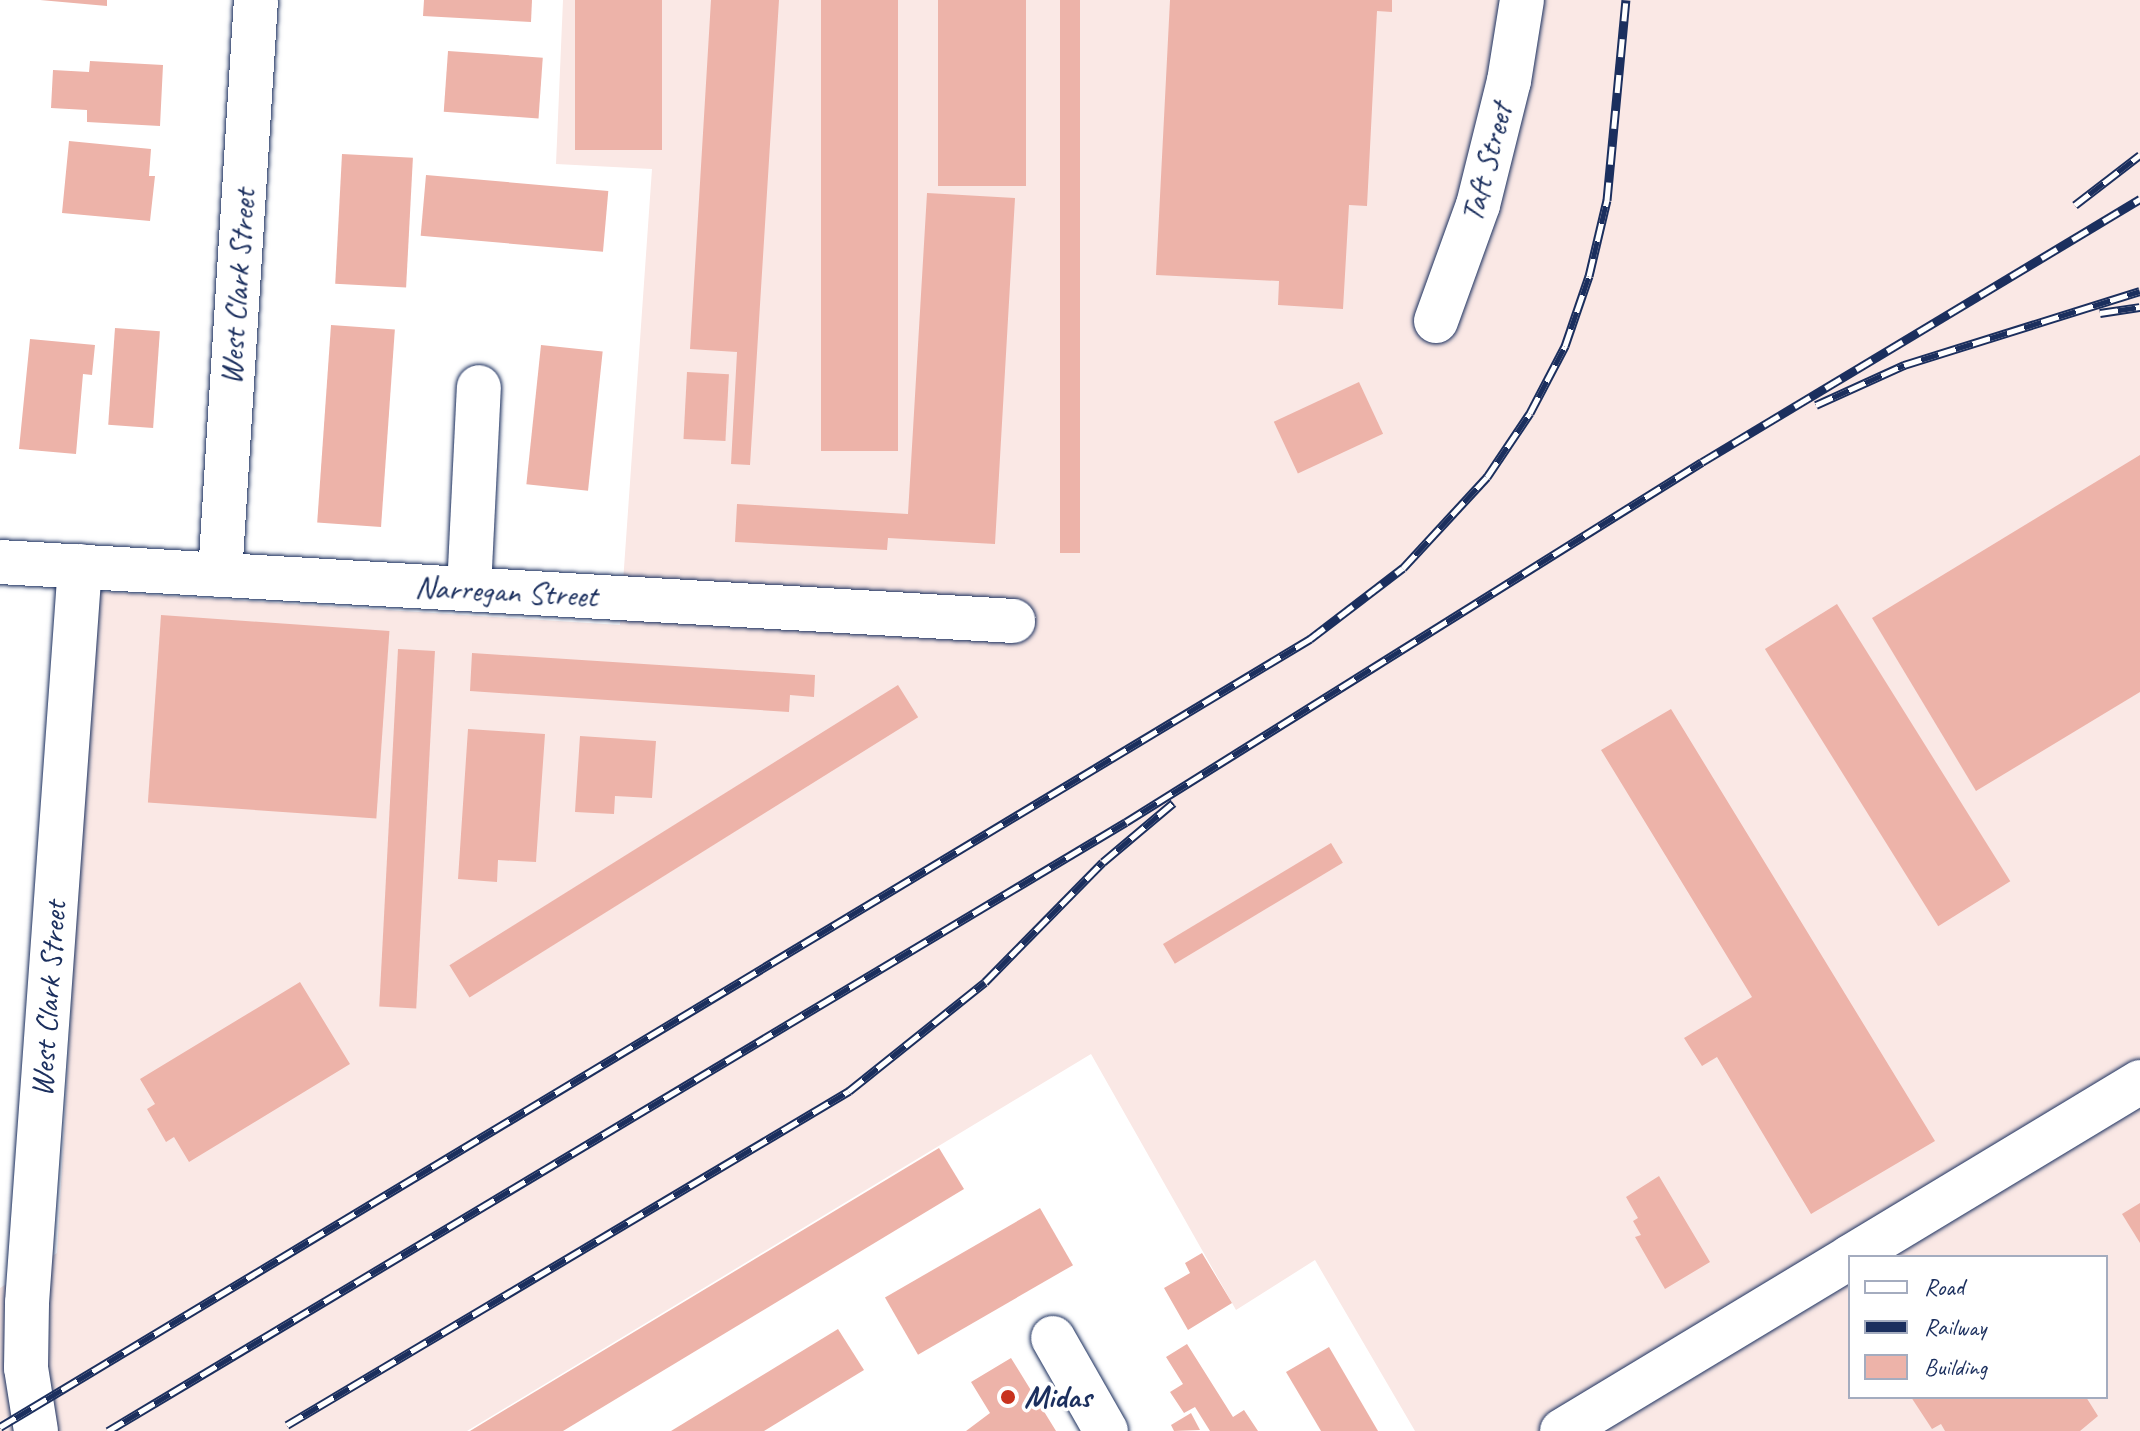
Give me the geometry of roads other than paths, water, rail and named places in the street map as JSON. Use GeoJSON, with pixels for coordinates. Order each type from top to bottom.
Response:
{"type":"FeatureCollection","features":[{"type":"Feature","properties":{"kind":"street","name":"West Clark Street"},"geometry":{"type":"LineString","coordinates":[[220,575],[256,0]]}},
{"type":"Feature","properties":{"kind":"street","name":"Taft Street"},"geometry":{"type":"LineString","coordinates":[[1436,321],[1478,205],[1509,81],[1522,0]]}},
{"type":"Feature","properties":{"kind":"street"},"geometry":{"type":"LineString","coordinates":[[469,589],[479,387]]}},
{"type":"Feature","properties":{"kind":"street","name":"Narregan Street"},"geometry":{"type":"LineString","coordinates":[[0,562],[1013,621]]}},
{"type":"Feature","properties":{"kind":"street","name":"West Clark Street"},"geometry":{"type":"LineString","coordinates":[[36,1431],[13,1375],[17,1214],[80,566]]}},
{"type":"Feature","properties":{"kind":"street"},"geometry":{"type":"LineString","coordinates":[[1853,1255],[2140,1082]]}},
{"type":"Feature","properties":{"kind":"street"},"geometry":{"type":"LineString","coordinates":[[1562,1431],[1848,1258]]}},
{"type":"Feature","properties":{"kind":"street"},"geometry":{"type":"LineString","coordinates":[[1053,1338],[1106,1431]]}},
{"type":"Feature","properties":{"kind":"railway"},"geometry":{"type":"LineString","coordinates":[[0,1427],[1310,639],[1403,568],[1487,477],[1530,413],[1565,346],[1589,276],[1607,200],[1626,0]]}},
{"type":"Feature","properties":{"kind":"railway"},"geometry":{"type":"LineString","coordinates":[[2075,205],[2140,155]]}},
{"type":"Feature","properties":{"kind":"railway"},"geometry":{"type":"LineString","coordinates":[[108,1431],[1126,822],[1702,462],[2140,199]]}},
{"type":"Feature","properties":{"kind":"railway"},"geometry":{"type":"LineString","coordinates":[[1816,405],[1904,365],[2140,291]]}},
{"type":"Feature","properties":{"kind":"railway"},"geometry":{"type":"LineString","coordinates":[[2100,313],[2140,307]]}},
{"type":"Feature","properties":{"kind":"railway"},"geometry":{"type":"LineString","coordinates":[[287,1425],[849,1091],[985,982],[1103,862],[1173,803]]}},
{"type":"Feature","properties":{"kind":"place","name":"Midas"},"geometry":{"type":"Point","coordinates":[1008,1397]}}]}
